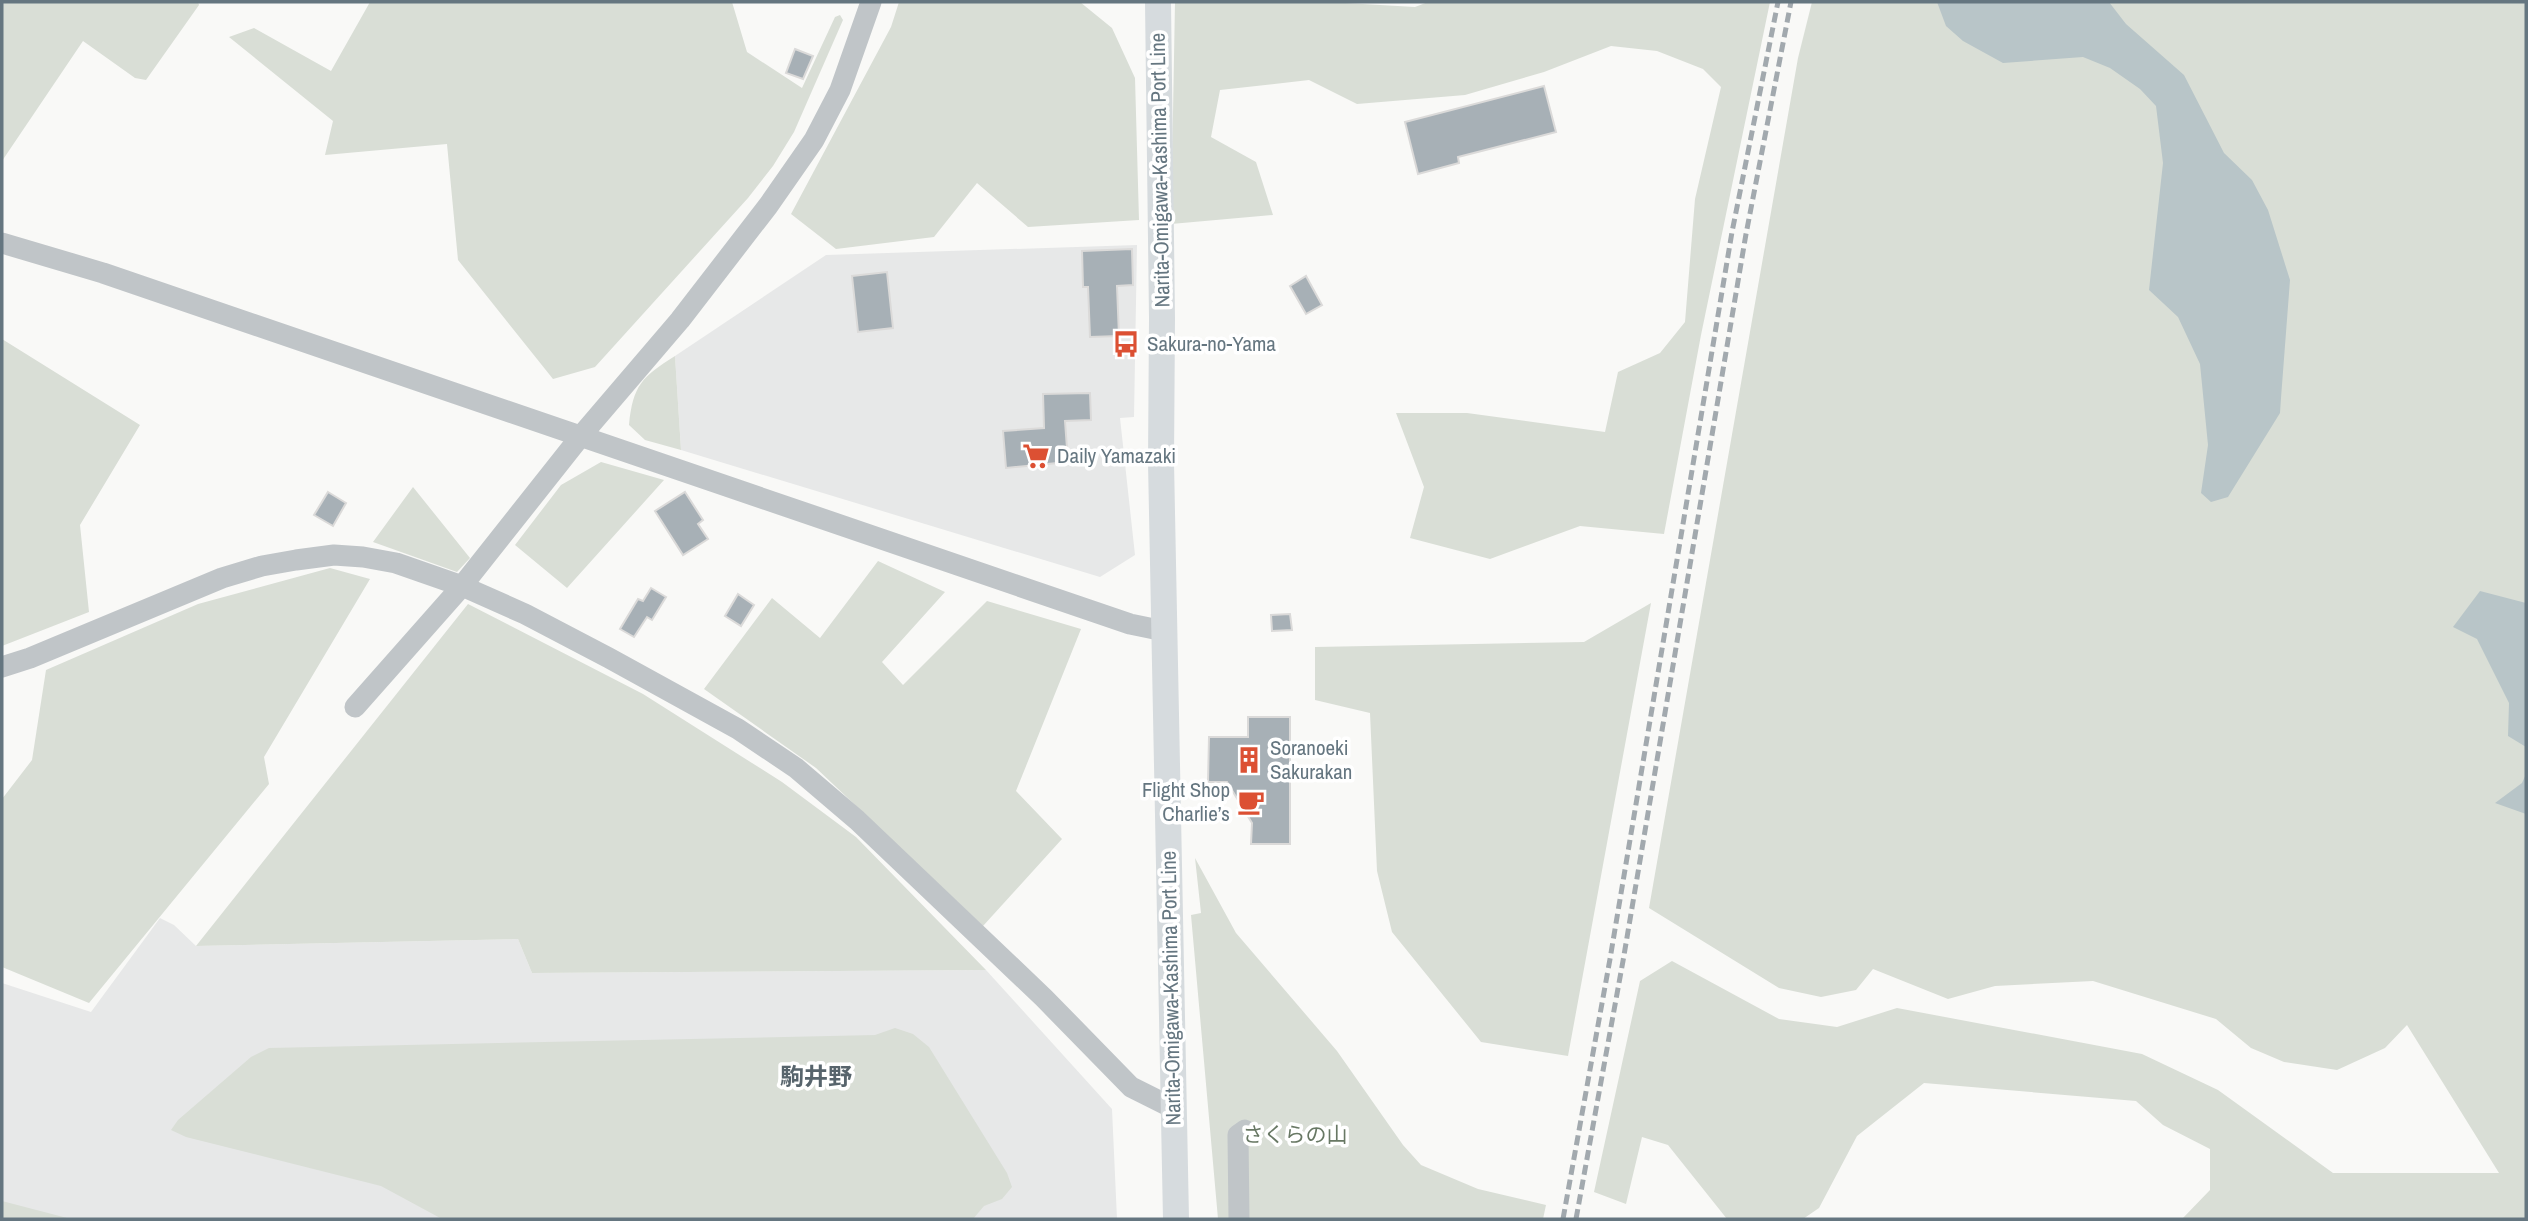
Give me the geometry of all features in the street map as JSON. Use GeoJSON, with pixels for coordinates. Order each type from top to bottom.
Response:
{"type":"FeatureCollection","features":[{"type":"Feature","properties":{"kind":"main road","name":"Narita-Omigawa-Kashima Port Line"},"geometry":{"type":"LineString","coordinates":[[1157,2],[1164,631],[1176,1219]]}},
{"type":"Feature","properties":{"kind":"street"},"geometry":{"type":"LineString","coordinates":[[355,707],[462,586],[580,437],[680,320],[768,206],[814,140],[840,90],[871,2]]}},
{"type":"Feature","properties":{"kind":"street"},"geometry":{"type":"LineString","coordinates":[[2,243],[103,273],[1130,624],[1164,631]]}},
{"type":"Feature","properties":{"kind":"street"},"geometry":{"type":"LineString","coordinates":[[2,667],[30,658],[222,578],[274,564],[334,555],[363,556],[396,562],[462,586],[525,614],[609,658],[738,729],[796,768],[877,838],[1044,998],[1132,1087],[1173,1108]]}},
{"type":"Feature","properties":{"kind":"street"},"geometry":{"type":"LineString","coordinates":[[1239,1219],[1237,1149],[1238,1135],[1245,1130]]}},
{"type":"Feature","properties":{"kind":"shaded area"},"geometry":{"type":"Polygon","coordinates":[[[1937,2],[2109,2],[2126,24],[2184,75],[2224,153],[2252,180],[2268,210],[2290,280],[2280,413],[2228,497],[2211,502],[2201,493],[2208,445],[2200,364],[2178,317],[2149,290],[2163,163],[2156,106],[2140,89],[2110,68],[2083,57],[2003,63],[1963,41],[1946,26],[1937,2]]]}},
{"type":"Feature","properties":{"kind":"shaded area"},"geometry":{"type":"Polygon","coordinates":[[[1137,245],[1134,417],[1120,418],[1135,555],[1100,577],[681,450],[675,356],[826,255],[1137,245]]]}},
{"type":"Feature","properties":{"kind":"shaded area"},"geometry":{"type":"Polygon","coordinates":[[[2480,591],[2526,603],[2526,747],[2508,736],[2509,703],[2477,639],[2453,627],[2480,591]]]}},
{"type":"Feature","properties":{"kind":"shaded area"},"geometry":{"type":"Polygon","coordinates":[[[2526,774],[2526,814],[2495,803],[2522,783],[2526,774]]]}},
{"type":"Feature","properties":{"kind":"shaded area"},"geometry":{"type":"Polygon","coordinates":[[[160,918],[174,925],[196,946],[518,939],[532,973],[986,970],[1112,1109],[1117,1219],[2,1219],[2,983],[91,1012],[160,918]]]}},
{"type":"Feature","properties":{"kind":"green space"},"geometry":{"type":"Polygon","coordinates":[[[2,2],[198,2],[199,5],[146,80],[135,78],[83,41],[2,161],[2,2]]]}},
{"type":"Feature","properties":{"kind":"green space"},"geometry":{"type":"Polygon","coordinates":[[[370,2],[732,2],[747,52],[802,88],[835,17],[840,15],[843,20],[794,132],[773,166],[748,198],[595,367],[553,379],[458,260],[447,144],[325,155],[333,121],[229,37],[254,28],[331,71],[370,2]]]}},
{"type":"Feature","properties":{"kind":"green space"},"geometry":{"type":"Polygon","coordinates":[[[899,2],[1080,2],[1112,28],[1135,78],[1139,220],[1028,227],[977,183],[934,237],[836,249],[791,214],[891,27],[899,2]]]}},
{"type":"Feature","properties":{"kind":"green space"},"geometry":{"type":"Polygon","coordinates":[[[1175,2],[1328,2],[1415,7],[1428,2],[1770,2],[1701,335],[1664,534],[1580,526],[1490,559],[1410,538],[1424,487],[1396,413],[1467,413],[1605,432],[1618,372],[1660,353],[1685,322],[1695,199],[1721,87],[1703,69],[1657,51],[1611,46],[1544,72],[1465,95],[1357,104],[1309,80],[1220,90],[1211,137],[1256,162],[1273,215],[1171,224],[1175,2]]]}},
{"type":"Feature","properties":{"kind":"green space"},"geometry":{"type":"Polygon","coordinates":[[[1812,2],[2526,2],[2526,1219],[2182,1219],[2210,1190],[2210,1149],[2163,1125],[2136,1101],[1924,1083],[1857,1136],[1819,1208],[1803,1219],[1727,1219],[1668,1145],[1642,1137],[1626,1204],[1594,1192],[1640,981],[1672,961],[1779,1019],[1837,1027],[1897,1008],[2142,1054],[2218,1090],[2333,1173],[2499,1173],[2407,1025],[2385,1048],[2337,1070],[2284,1062],[2251,1048],[2216,1019],[2093,981],[1995,986],[1948,999],[1873,969],[1856,990],[1821,997],[1779,988],[1649,908],[1798,58],[1812,2]]]}},
{"type":"Feature","properties":{"kind":"green space"},"geometry":{"type":"Polygon","coordinates":[[[2,339],[140,425],[80,525],[89,612],[2,646],[2,339]]]}},
{"type":"Feature","properties":{"kind":"green space"},"geometry":{"type":"Polygon","coordinates":[[[675,356],[681,450],[645,440],[629,425],[633,400],[641,383],[675,356]]]}},
{"type":"Feature","properties":{"kind":"green space"},"geometry":{"type":"Polygon","coordinates":[[[601,462],[664,480],[567,588],[515,545],[561,485],[601,462]]]}},
{"type":"Feature","properties":{"kind":"green space"},"geometry":{"type":"Polygon","coordinates":[[[413,487],[470,558],[457,572],[373,542],[413,487]]]}},
{"type":"Feature","properties":{"kind":"green space"},"geometry":{"type":"Polygon","coordinates":[[[878,561],[945,592],[882,662],[903,685],[987,601],[1081,629],[1016,791],[1062,839],[983,926],[816,768],[704,689],[772,598],[820,638],[878,561]]]}},
{"type":"Feature","properties":{"kind":"green space"},"geometry":{"type":"Polygon","coordinates":[[[330,568],[370,579],[264,757],[269,784],[89,1003],[2,967],[2,799],[32,760],[46,670],[198,604],[330,568]]]}},
{"type":"Feature","properties":{"kind":"green space"},"geometry":{"type":"Polygon","coordinates":[[[1651,603],[1568,1056],[1481,1042],[1392,932],[1377,871],[1370,713],[1315,700],[1315,647],[1584,642],[1651,603]]]}},
{"type":"Feature","properties":{"kind":"green space"},"geometry":{"type":"Polygon","coordinates":[[[468,604],[643,694],[782,782],[856,837],[986,970],[532,973],[518,939],[196,946],[468,604]]]}},
{"type":"Feature","properties":{"kind":"green space","name":"さくらの山"},"geometry":{"type":"Polygon","coordinates":[[[1195,858],[1236,933],[1337,1051],[1403,1145],[1421,1165],[1478,1189],[1546,1205],[1543,1219],[1218,1219],[1191,915],[1201,913],[1195,858]]]}},
{"type":"Feature","properties":{"kind":"green space"},"geometry":{"type":"Polygon","coordinates":[[[895,1028],[913,1034],[929,1047],[1007,1173],[1012,1187],[1002,1199],[984,1206],[973,1219],[442,1219],[381,1186],[186,1137],[171,1130],[178,1120],[251,1057],[269,1048],[875,1035],[895,1028]]]}},
{"type":"Feature","properties":{"kind":"green space"},"geometry":{"type":"Polygon","coordinates":[[[2,1201],[71,1219],[2,1219],[2,1201]]]}},
{"type":"Feature","properties":{"kind":"building"},"geometry":{"type":"Polygon","coordinates":[[[795,49],[813,56],[803,79],[786,73],[795,49]]]}},
{"type":"Feature","properties":{"kind":"building"},"geometry":{"type":"Polygon","coordinates":[[[1544,86],[1556,132],[1458,157],[1459,163],[1418,174],[1405,122],[1544,86]]]}},
{"type":"Feature","properties":{"kind":"building"},"geometry":{"type":"Polygon","coordinates":[[[1132,249],[1133,285],[1117,286],[1119,336],[1090,337],[1088,287],[1083,287],[1082,251],[1132,249]]]}},
{"type":"Feature","properties":{"kind":"building"},"geometry":{"type":"Polygon","coordinates":[[[887,272],[893,328],[858,332],[852,276],[887,272]]]}},
{"type":"Feature","properties":{"kind":"building"},"geometry":{"type":"Polygon","coordinates":[[[1306,276],[1322,305],[1306,314],[1290,286],[1306,276]]]}},
{"type":"Feature","properties":{"kind":"building"},"geometry":{"type":"Polygon","coordinates":[[[1090,393],[1091,420],[1065,421],[1068,462],[1006,468],[1003,431],[1044,428],[1043,394],[1090,393]]]}},
{"type":"Feature","properties":{"kind":"building"},"geometry":{"type":"Polygon","coordinates":[[[328,492],[346,503],[333,526],[314,515],[328,492]]]}},
{"type":"Feature","properties":{"kind":"building"},"geometry":{"type":"Polygon","coordinates":[[[685,492],[703,520],[698,524],[708,539],[683,555],[655,511],[685,492]]]}},
{"type":"Feature","properties":{"kind":"building"},"geometry":{"type":"Polygon","coordinates":[[[651,588],[666,597],[652,620],[647,617],[634,637],[620,629],[638,599],[643,601],[651,588]]]}},
{"type":"Feature","properties":{"kind":"building"},"geometry":{"type":"Polygon","coordinates":[[[738,594],[754,605],[741,626],[725,616],[738,594]]]}},
{"type":"Feature","properties":{"kind":"building"},"geometry":{"type":"Polygon","coordinates":[[[1290,614],[1292,630],[1272,631],[1271,615],[1290,614]]]}},
{"type":"Feature","properties":{"kind":"building","name":"Soranoeki Sakurakan"},"geometry":{"type":"Polygon","coordinates":[[[1248,717],[1290,717],[1290,844],[1251,844],[1252,823],[1227,782],[1208,782],[1209,737],[1248,737],[1248,717]]]}},
{"type":"Feature","properties":{"kind":"railway"},"geometry":{"type":"LineString","coordinates":[[1563,1219],[1610,959],[1732,232],[1778,2]]}},
{"type":"Feature","properties":{"kind":"railway"},"geometry":{"type":"LineString","coordinates":[[1576,1219],[1623,961],[1746,234],[1791,2]]}},
{"type":"Feature","properties":{"kind":"place","name":"Sakura-no-Yama"},"geometry":{"type":"Point","coordinates":[1126,344]}},
{"type":"Feature","properties":{"kind":"place","name":"Daily Yamazaki"},"geometry":{"type":"Point","coordinates":[1036,456]}},
{"type":"Feature","properties":{"kind":"place","name":"Soranoeki Sakurakan"},"geometry":{"type":"Point","coordinates":[1249,760]}},
{"type":"Feature","properties":{"kind":"place","name":"Flight Shop Charlie’s"},"geometry":{"type":"Point","coordinates":[1251,802]}},
{"type":"Feature","properties":{"kind":"district","name":"駒井野"},"geometry":{"type":"Point","coordinates":[816,1077]}}]}
